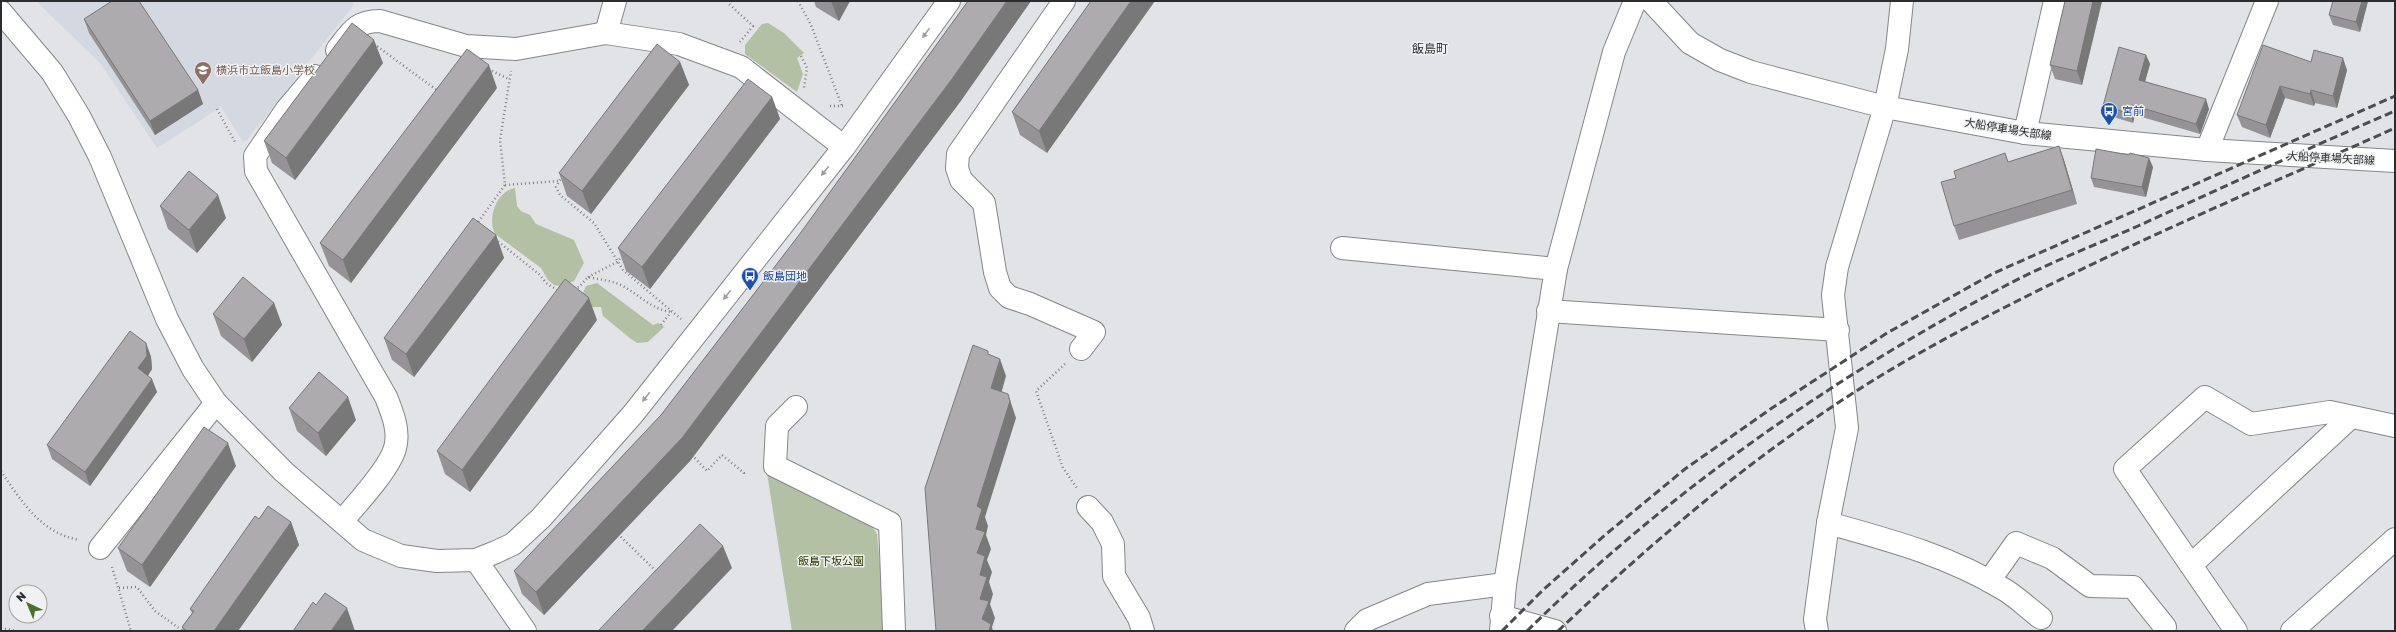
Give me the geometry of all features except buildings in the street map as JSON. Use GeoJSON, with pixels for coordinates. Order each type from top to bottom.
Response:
{"type":"FeatureCollection","features":[{"type":"Feature","properties":{"kind":"street"},"geometry":{"type":"LineString","coordinates":[[606,33],[615,1]]}},
{"type":"Feature","properties":{"kind":"street"},"geometry":{"type":"LineString","coordinates":[[1,12],[52,72],[80,116],[100,157],[167,319],[193,369],[216,403],[284,472],[364,540],[402,556],[437,561],[476,560],[513,544],[541,518],[633,414],[844,147],[949,1]]}},
{"type":"Feature","properties":{"kind":"street"},"geometry":{"type":"LineString","coordinates":[[1064,1],[958,154],[957,168],[961,180],[984,203],[995,272],[1000,288],[1009,297],[1030,304],[1094,332],[1081,349]]}},
{"type":"Feature","properties":{"kind":"street"},"geometry":{"type":"LineString","coordinates":[[1555,631],[1501,624],[1505,584],[1556,269],[1614,52],[1635,1]]}},
{"type":"Feature","properties":{"kind":"street","name":"大船停車場矢部線"},"geometry":{"type":"LineString","coordinates":[[1651,1],[1690,43],[1720,60],[1751,72],[1885,107],[2025,133],[2207,150],[2395,161]]}},
{"type":"Feature","properties":{"kind":"street"},"geometry":{"type":"LineString","coordinates":[[1817,631],[1815,619],[1828,523],[1848,428],[1833,295],[1837,267],[1885,107],[1897,49],[1902,1]]}},
{"type":"Feature","properties":{"kind":"street"},"geometry":{"type":"LineString","coordinates":[[2025,133],[2055,1]]}},
{"type":"Feature","properties":{"kind":"street"},"geometry":{"type":"LineString","coordinates":[[2207,150],[2267,1]]}},
{"type":"Feature","properties":{"kind":"street"},"geometry":{"type":"LineString","coordinates":[[342,521],[363,498],[395,448],[395,423],[386,396],[260,181],[256,171],[256,156],[287,109],[357,27],[366,21],[380,21],[466,46],[516,49],[606,33],[679,44],[742,67],[844,147]]}},
{"type":"Feature","properties":{"kind":"street"},"geometry":{"type":"LineString","coordinates":[[1342,248],[1556,269]]}},
{"type":"Feature","properties":{"kind":"street"},"geometry":{"type":"LineString","coordinates":[[1548,311],[1838,330]]}},
{"type":"Feature","properties":{"kind":"street"},"geometry":{"type":"LineString","coordinates":[[2236,631],[2125,469],[2205,396],[2251,424],[2330,412],[2395,426]]}},
{"type":"Feature","properties":{"kind":"street"},"geometry":{"type":"LineString","coordinates":[[100,548],[216,403]]}},
{"type":"Feature","properties":{"kind":"street"},"geometry":{"type":"LineString","coordinates":[[796,407],[777,426],[775,466],[890,523],[894,631]]}},
{"type":"Feature","properties":{"kind":"street"},"geometry":{"type":"LineString","coordinates":[[2191,566],[2351,417]]}},
{"type":"Feature","properties":{"kind":"street"},"geometry":{"type":"LineString","coordinates":[[1088,507],[1102,522],[1113,544],[1114,576],[1139,618],[1143,631]]}},
{"type":"Feature","properties":{"kind":"street"},"geometry":{"type":"LineString","coordinates":[[1828,523],[1890,540],[1948,560],[2006,590],[2041,618]]}},
{"type":"Feature","properties":{"kind":"street"},"geometry":{"type":"LineString","coordinates":[[2292,631],[2395,539]]}},
{"type":"Feature","properties":{"kind":"street"},"geometry":{"type":"LineString","coordinates":[[1989,581],[2016,543],[2052,558],[2090,586],[2133,587],[2165,627],[2164,631]]}},
{"type":"Feature","properties":{"kind":"street"},"geometry":{"type":"LineString","coordinates":[[476,560],[526,631]]}},
{"type":"Feature","properties":{"kind":"street"},"geometry":{"type":"LineString","coordinates":[[1356,631],[1367,620],[1428,594],[1505,584]]}},
{"type":"Feature","properties":{"kind":"path"},"geometry":{"type":"LineString","coordinates":[[731,1],[729,4],[753,26],[736,48]]}},
{"type":"Feature","properties":{"kind":"path"},"geometry":{"type":"LineString","coordinates":[[798,1],[811,25],[842,106]]}},
{"type":"Feature","properties":{"kind":"path"},"geometry":{"type":"LineString","coordinates":[[357,27],[364,36],[438,91]]}},
{"type":"Feature","properties":{"kind":"path"},"geometry":{"type":"LineString","coordinates":[[471,230],[506,186],[500,140],[504,101],[516,49]]}},
{"type":"Feature","properties":{"kind":"path"},"geometry":{"type":"LineString","coordinates":[[801,56],[805,62],[807,75],[802,92]]}},
{"type":"Feature","properties":{"kind":"path"},"geometry":{"type":"LineString","coordinates":[[217,109],[239,149]]}},
{"type":"Feature","properties":{"kind":"path"},"geometry":{"type":"LineString","coordinates":[[566,172],[558,181],[556,187],[560,195],[594,223],[623,270],[682,320]]}},
{"type":"Feature","properties":{"kind":"path"},"geometry":{"type":"LineString","coordinates":[[506,186],[558,181]]}},
{"type":"Feature","properties":{"kind":"path"},"geometry":{"type":"LineString","coordinates":[[476,224],[482,229]]}},
{"type":"Feature","properties":{"kind":"path"},"geometry":{"type":"LineString","coordinates":[[494,238],[540,274],[546,283],[560,291],[566,292]]}},
{"type":"Feature","properties":{"kind":"path"},"geometry":{"type":"LineString","coordinates":[[572,290],[579,287],[588,277],[617,262],[626,251]]}},
{"type":"Feature","properties":{"kind":"path"},"geometry":{"type":"LineString","coordinates":[[588,277],[616,283],[642,299],[666,311],[672,312]]}},
{"type":"Feature","properties":{"kind":"path"},"geometry":{"type":"LineString","coordinates":[[556,296],[560,291]]}},
{"type":"Feature","properties":{"kind":"path"},"geometry":{"type":"LineString","coordinates":[[661,325],[672,312]]}},
{"type":"Feature","properties":{"kind":"path"},"geometry":{"type":"LineString","coordinates":[[1055,374],[1036,391],[1063,468],[1079,490],[1088,507]]}},
{"type":"Feature","properties":{"kind":"path"},"geometry":{"type":"LineString","coordinates":[[688,451],[707,471],[722,454],[744,473],[743,476]]}},
{"type":"Feature","properties":{"kind":"path"},"geometry":{"type":"LineString","coordinates":[[1,471],[15,492],[41,522],[51,530],[72,538],[86,541],[100,548],[113,569],[131,631]]}},
{"type":"Feature","properties":{"kind":"path"},"geometry":{"type":"LineString","coordinates":[[616,529],[619,537],[657,573]]}},
{"type":"Feature","properties":{"kind":"path"},"geometry":{"type":"LineString","coordinates":[[119,588],[137,587],[155,611],[182,631],[185,626]]}},
{"type":"Feature","properties":{"kind":"path"},"geometry":{"type":"LineString","coordinates":[[1,628],[17,631]]}},
{"type":"Feature","properties":{"kind":"shaded area","name":"横浜市立飯島小学校"},"geometry":{"type":"Polygon","coordinates":[[[36,1],[354,1],[353,6],[247,140],[243,142],[221,107],[157,148],[100,63],[36,1]]]}},
{"type":"Feature","properties":{"kind":"green space"},"geometry":{"type":"Polygon","coordinates":[[[768,23],[784,33],[804,53],[797,58],[803,74],[797,92],[745,54],[745,45],[762,24],[768,23]]]}},
{"type":"Feature","properties":{"kind":"green space"},"geometry":{"type":"Polygon","coordinates":[[[515,188],[517,206],[521,211],[530,215],[536,224],[574,240],[584,263],[574,281],[560,286],[554,285],[548,280],[541,268],[495,234],[492,221],[495,206],[503,194],[508,190],[515,188]]]}},
{"type":"Feature","properties":{"kind":"green space"},"geometry":{"type":"Polygon","coordinates":[[[597,283],[653,325],[658,323],[664,327],[648,342],[637,343],[603,316],[601,307],[590,307],[582,295],[586,286],[597,283]]]}},
{"type":"Feature","properties":{"kind":"green space","name":"飯島下坂公園"},"geometry":{"type":"Polygon","coordinates":[[[767,473],[871,525],[877,534],[886,631],[792,631],[767,473]]]}},
{"type":"Feature","properties":{"kind":"railway"},"geometry":{"type":"LineString","coordinates":[[1502,631],[1543,590],[1605,535],[1685,469],[1772,408],[1887,333],[1994,273],[2395,96]]}},
{"type":"Feature","properties":{"kind":"railway"},"geometry":{"type":"LineString","coordinates":[[1527,631],[1580,581],[1636,532],[1693,486],[1752,442],[1875,360],[2003,287],[2036,271],[2395,111]]}},
{"type":"Feature","properties":{"kind":"railway"},"geometry":{"type":"LineString","coordinates":[[1558,631],[1640,556],[1726,484],[1815,418],[1909,359],[2088,266],[2395,128]]}},
{"type":"Feature","properties":{"kind":"place","name":"横浜市立飯島小学校"},"geometry":{"type":"Point","coordinates":[203,85]}},
{"type":"Feature","properties":{"kind":"place","name":"宮前"},"geometry":{"type":"Point","coordinates":[2109,126]}},
{"type":"Feature","properties":{"kind":"place","name":"飯島団地"},"geometry":{"type":"Point","coordinates":[750,291]}},
{"type":"Feature","properties":{"kind":"district","name":"飯島町"},"geometry":{"type":"Point","coordinates":[1430,49]}}]}
